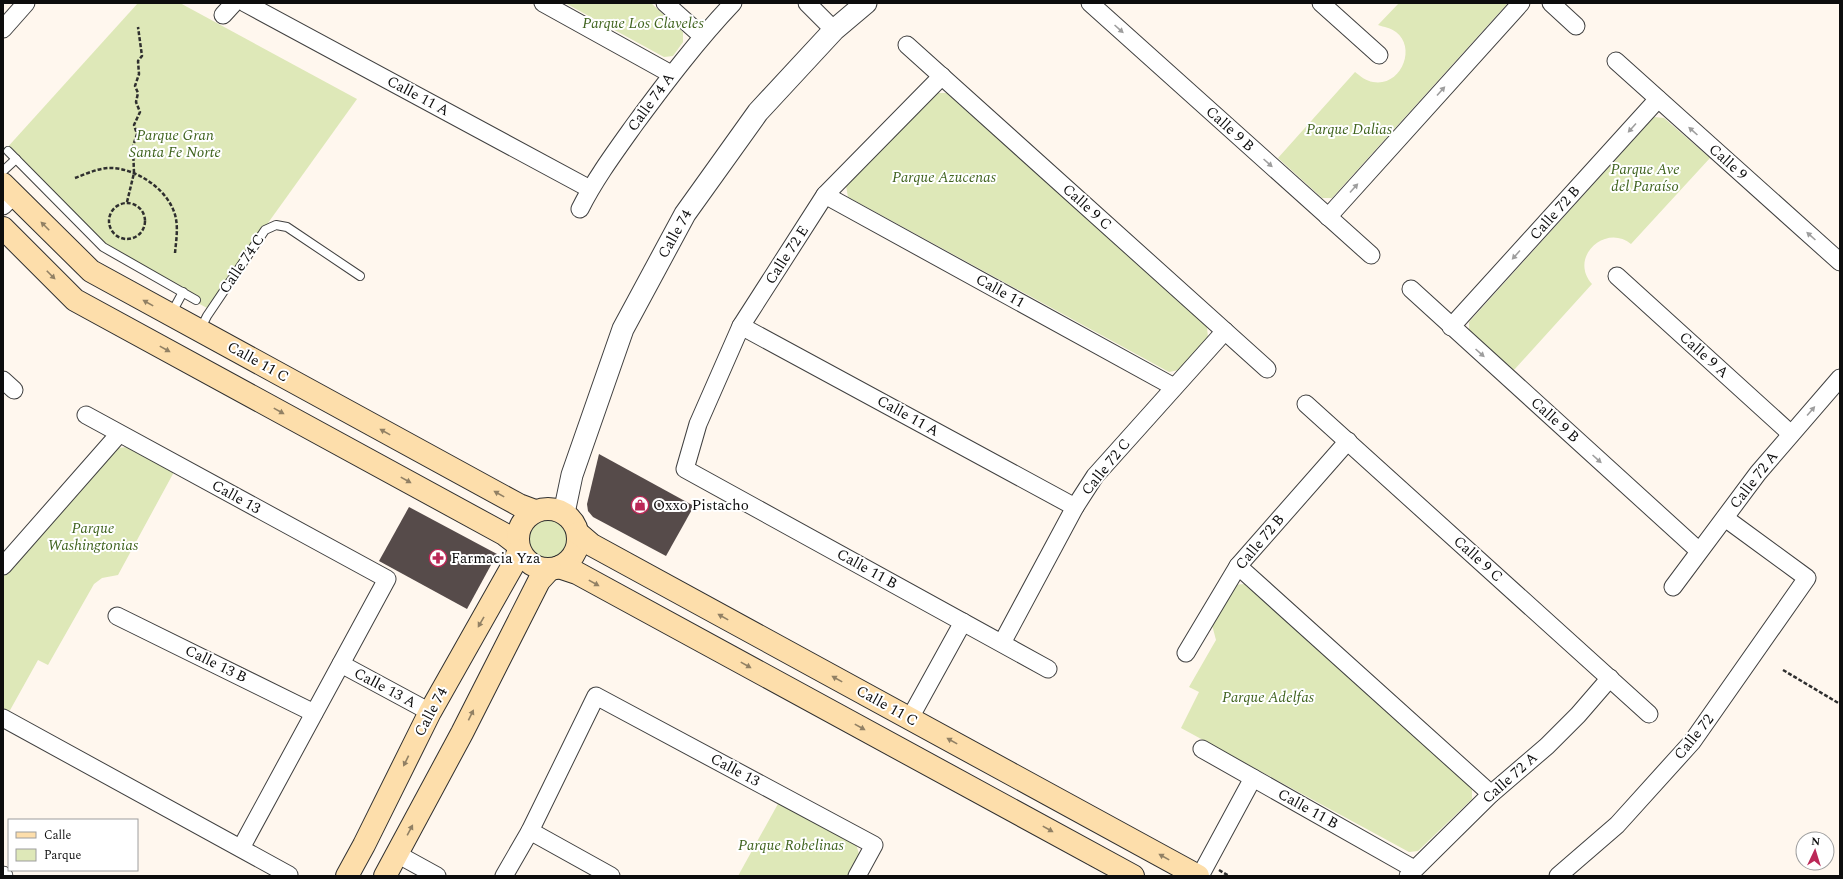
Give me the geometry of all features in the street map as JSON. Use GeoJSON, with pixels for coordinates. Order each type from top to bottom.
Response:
{"type":"FeatureCollection","features":[{"type":"Feature","properties":{"kind":"main road","name":"Calle 11 C"},"geometry":{"type":"LineString","coordinates":[[7,195],[91,271],[520,505],[534,511]]}},
{"type":"Feature","properties":{"kind":"main road"},"geometry":{"type":"LineString","coordinates":[[3,228],[75,300],[504,534],[518,547],[524,558],[532,565],[555,568],[577,574],[1133,876]]}},
{"type":"Feature","properties":{"kind":"main road"},"geometry":{"type":"LineString","coordinates":[[189,362],[187,352],[189,344],[199,330]]}},
{"type":"Feature","properties":{"kind":"main road"},"geometry":{"type":"LineString","coordinates":[[340,444],[350,441],[355,434],[357,426],[356,416]]}},
{"type":"Feature","properties":{"kind":"main road"},"geometry":{"type":"LineString","coordinates":[[385,876],[462,733],[539,581],[572,557],[578,541],[578,533],[570,518],[564,513],[549,508],[534,511],[522,521],[517,536],[518,547]]}},
{"type":"Feature","properties":{"kind":"main road","name":"Calle 11 C"},"geometry":{"type":"LineString","coordinates":[[578,533],[592,545],[1199,876]]}},
{"type":"Feature","properties":{"kind":"main road","name":"Calle 74"},"geometry":{"type":"LineString","coordinates":[[347,876],[430,712],[498,592],[518,547]]}},
{"type":"Feature","properties":{"kind":"main road"},"geometry":{"type":"LineString","coordinates":[[628,601],[627,591],[629,584],[636,578],[647,575]]}},
{"type":"Feature","properties":{"kind":"main road"},"geometry":{"type":"LineString","coordinates":[[498,592],[525,607]]}},
{"type":"Feature","properties":{"kind":"main road"},"geometry":{"type":"LineString","coordinates":[[458,663],[488,680]]}},
{"type":"Feature","properties":{"kind":"main road"},"geometry":{"type":"LineString","coordinates":[[962,783],[976,755]]}},
{"type":"Feature","properties":{"kind":"main road"},"geometry":{"type":"LineString","coordinates":[[992,799],[1006,771]]}},
{"type":"Feature","properties":{"kind":"main road"},"geometry":{"type":"LineString","coordinates":[[1018,813],[1033,786]]}},
{"type":"Feature","properties":{"kind":"street"},"geometry":{"type":"LineString","coordinates":[[3,29],[26,3]]}},
{"type":"Feature","properties":{"kind":"street","name":"Calle 11 A"},"geometry":{"type":"LineString","coordinates":[[245,3],[590,189]]}},
{"type":"Feature","properties":{"kind":"street"},"geometry":{"type":"LineString","coordinates":[[543,3],[671,74]]}},
{"type":"Feature","properties":{"kind":"street"},"geometry":{"type":"LineString","coordinates":[[665,3],[702,36]]}},
{"type":"Feature","properties":{"kind":"street","name":"Calle 74 A"},"geometry":{"type":"LineString","coordinates":[[580,209],[590,189],[671,74],[702,36],[733,3]]}},
{"type":"Feature","properties":{"kind":"street"},"geometry":{"type":"LineString","coordinates":[[807,3],[834,30]]}},
{"type":"Feature","properties":{"kind":"street","name":"Calle 74"},"geometry":{"type":"LineString","coordinates":[[564,513],[572,475],[623,330],[685,214],[758,112],[834,30],[866,3]]}},
{"type":"Feature","properties":{"kind":"street","name":"Calle 9 B"},"geometry":{"type":"LineString","coordinates":[[1090,3],[1371,255]]}},
{"type":"Feature","properties":{"kind":"street"},"geometry":{"type":"LineString","coordinates":[[1321,3],[1379,55]]}},
{"type":"Feature","properties":{"kind":"street"},"geometry":{"type":"LineString","coordinates":[[1328,217],[1521,3]]}},
{"type":"Feature","properties":{"kind":"street"},"geometry":{"type":"LineString","coordinates":[[1551,3],[1576,26]]}},
{"type":"Feature","properties":{"kind":"street","name":"Calle 9 C"},"geometry":{"type":"LineString","coordinates":[[907,45],[1267,369]]}},
{"type":"Feature","properties":{"kind":"street","name":"Calle 9"},"geometry":{"type":"LineString","coordinates":[[1616,61],[1840,262]]}},
{"type":"Feature","properties":{"kind":"street","name":"Calle 72 E"},"geometry":{"type":"LineString","coordinates":[[685,469],[698,424],[741,326],[825,195],[942,76]]}},
{"type":"Feature","properties":{"kind":"street","name":"Calle 72 B"},"geometry":{"type":"LineString","coordinates":[[1451,327],[1658,99]]}},
{"type":"Feature","properties":{"kind":"street","name":"Calle 11"},"geometry":{"type":"LineString","coordinates":[[825,195],[1174,387]]}},
{"type":"Feature","properties":{"kind":"street","name":"Calle 9 A"},"geometry":{"type":"LineString","coordinates":[[1617,276],[1791,434]]}},
{"type":"Feature","properties":{"kind":"street","name":"Calle 9 B"},"geometry":{"type":"LineString","coordinates":[[1410,289],[1699,551]]}},
{"type":"Feature","properties":{"kind":"street","name":"Calle 11 A"},"geometry":{"type":"LineString","coordinates":[[741,326],[1075,507]]}},
{"type":"Feature","properties":{"kind":"street","name":"Calle 72 C"},"geometry":{"type":"LineString","coordinates":[[1002,643],[1075,507],[1095,476],[1225,331]]}},
{"type":"Feature","properties":{"kind":"street","name":"Calle 72 A"},"geometry":{"type":"LineString","coordinates":[[1673,587],[1758,473],[1840,378]]}},
{"type":"Feature","properties":{"kind":"street","name":"Calle 9 C"},"geometry":{"type":"LineString","coordinates":[[1306,404],[1649,714]]}},
{"type":"Feature","properties":{"kind":"street","name":"Calle 13"},"geometry":{"type":"LineString","coordinates":[[86,415],[387,579],[341,664]]}},
{"type":"Feature","properties":{"kind":"street"},"geometry":{"type":"LineString","coordinates":[[3,566],[119,434]]}},
{"type":"Feature","properties":{"kind":"street","name":"Calle 72 B"},"geometry":{"type":"LineString","coordinates":[[1186,653],[1238,566],[1348,442]]}},
{"type":"Feature","properties":{"kind":"street","name":"Calle 11 B"},"geometry":{"type":"LineString","coordinates":[[685,469],[1048,669]]}},
{"type":"Feature","properties":{"kind":"street","name":"Calle 72"},"geometry":{"type":"LineString","coordinates":[[1558,876],[1617,825],[1692,742],[1808,578],[1725,518]]}},
{"type":"Feature","properties":{"kind":"street"},"geometry":{"type":"LineString","coordinates":[[1238,566],[1491,794]]}},
{"type":"Feature","properties":{"kind":"street","name":"Calle 13 B"},"geometry":{"type":"LineString","coordinates":[[117,616],[314,713]]}},
{"type":"Feature","properties":{"kind":"street"},"geometry":{"type":"LineString","coordinates":[[910,718],[963,622]]}},
{"type":"Feature","properties":{"kind":"street"},"geometry":{"type":"LineString","coordinates":[[241,848],[341,664]]}},
{"type":"Feature","properties":{"kind":"street","name":"Calle 13 A"},"geometry":{"type":"LineString","coordinates":[[341,664],[430,712]]}},
{"type":"Feature","properties":{"kind":"street","name":"Calle 72 A"},"geometry":{"type":"LineString","coordinates":[[1411,873],[1491,794],[1547,746],[1578,715],[1610,678]]}},
{"type":"Feature","properties":{"kind":"street","name":"Calle 13"},"geometry":{"type":"LineString","coordinates":[[530,831],[596,696],[874,844],[857,876]]}},
{"type":"Feature","properties":{"kind":"street"},"geometry":{"type":"LineString","coordinates":[[3,718],[289,875]]}},
{"type":"Feature","properties":{"kind":"street","name":"Calle 11 B"},"geometry":{"type":"LineString","coordinates":[[1202,749],[1411,873]]}},
{"type":"Feature","properties":{"kind":"street"},"geometry":{"type":"LineString","coordinates":[[1199,876],[1253,778]]}},
{"type":"Feature","properties":{"kind":"street"},"geometry":{"type":"LineString","coordinates":[[504,876],[530,831],[611,876]]}},
{"type":"Feature","properties":{"kind":"street"},"geometry":{"type":"LineString","coordinates":[[397,854],[437,876]]}},
{"type":"Feature","properties":{"kind":"lane"},"geometry":{"type":"LineString","coordinates":[[8,151],[103,247],[196,300]]}},
{"type":"Feature","properties":{"kind":"lane"},"geometry":{"type":"LineString","coordinates":[[3,171],[16,159]]}},
{"type":"Feature","properties":{"kind":"lane","name":"Calle 74 C"},"geometry":{"type":"LineString","coordinates":[[199,330],[264,230],[276,225],[287,227],[360,276]]}},
{"type":"Feature","properties":{"kind":"lane"},"geometry":{"type":"LineString","coordinates":[[171,315],[183,292]]}},
{"type":"Feature","properties":{"kind":"path"},"geometry":{"type":"LineString","coordinates":[[127,202],[134,173],[133,146],[137,134],[134,125],[140,112],[136,102],[138,93],[135,86],[139,74],[138,61],[142,56],[138,27]]}},
{"type":"Feature","properties":{"kind":"path"},"geometry":{"type":"LineString","coordinates":[[75,178],[93,171],[109,168],[123,169],[134,173],[149,182],[159,191],[173,209],[177,231],[175,252]]}},
{"type":"Feature","properties":{"kind":"path"},"geometry":{"type":"LineString","coordinates":[[127,202],[139,206],[146,217],[144,229],[141,234],[130,239],[118,237],[110,227],[109,220],[114,208],[127,202]]}},
{"type":"Feature","properties":{"kind":"path"},"geometry":{"type":"LineString","coordinates":[[1782,670],[1840,704]]}},
{"type":"Feature","properties":{"kind":"green space","name":"Parque Gran Santa Fe Norte"},"geometry":{"type":"Polygon","coordinates":[[[138,3],[180,3],[357,99],[207,308],[108,254],[5,150],[138,3]]]}},
{"type":"Feature","properties":{"kind":"green space","name":"Parque Los Claveles"},"geometry":{"type":"Polygon","coordinates":[[[565,3],[651,3],[683,32],[683,42],[673,56],[664,57],[565,3]]]}},
{"type":"Feature","properties":{"kind":"green space","name":"Parque Dalias"},"geometry":{"type":"Polygon","coordinates":[[[1399,3],[1508,3],[1332,198],[1322,198],[1278,158],[1355,72],[1361,77],[1373,82],[1383,82],[1391,79],[1398,73],[1403,65],[1405,56],[1405,47],[1402,39],[1396,32],[1378,25],[1399,3]]]}},
{"type":"Feature","properties":{"kind":"green space","name":"Parque Azucenas"},"geometry":{"type":"Polygon","coordinates":[[[936,93],[947,93],[1207,327],[1208,338],[1179,370],[1169,372],[848,197],[846,186],[936,93]]]}},
{"type":"Feature","properties":{"kind":"green space","name":"Parque Ave del Paraíso"},"geometry":{"type":"Polygon","coordinates":[[[1654,117],[1664,118],[1710,158],[1631,244],[1621,239],[1611,238],[1601,240],[1593,246],[1587,254],[1584,263],[1586,274],[1592,284],[1514,370],[1469,332],[1469,322],[1654,117]]]}},
{"type":"Feature","properties":{"kind":"green space","name":"Parque Washingtonias"},"geometry":{"type":"Polygon","coordinates":[[[127,447],[174,472],[118,575],[102,578],[94,584],[48,665],[38,660],[9,712],[3,709],[3,577],[117,448],[127,447]]]}},
{"type":"Feature","properties":{"kind":"green space"},"geometry":{"type":"Polygon","coordinates":[[[544,520],[552,520],[559,523],[564,528],[567,539],[564,550],[559,555],[552,558],[544,558],[537,555],[532,550],[529,543],[529,535],[532,528],[537,523],[544,520]]]}},
{"type":"Feature","properties":{"kind":"green space","name":"Parque Adelfas"},"geometry":{"type":"Polygon","coordinates":[[[1245,584],[1472,788],[1472,799],[1418,851],[1409,852],[1181,728],[1199,692],[1189,687],[1216,640],[1212,625],[1233,585],[1245,584]]]}},
{"type":"Feature","properties":{"kind":"green space","name":"Parque Robelinas"},"geometry":{"type":"Polygon","coordinates":[[[779,802],[856,844],[859,854],[847,876],[738,876],[779,802]]]}},
{"type":"Feature","properties":{"kind":"building","name":"Oxxo Pistacho"},"geometry":{"type":"Polygon","coordinates":[[[599,454],[694,506],[666,556],[593,517],[588,511],[587,504],[599,454]]]}},
{"type":"Feature","properties":{"kind":"building","name":"Farmacia Yza"},"geometry":{"type":"Polygon","coordinates":[[[409,507],[497,554],[467,609],[379,561],[409,507]]]}},
{"type":"Feature","properties":{"kind":"place","name":"Oxxo Pistacho"},"geometry":{"type":"Point","coordinates":[640,505]}},
{"type":"Feature","properties":{"kind":"place","name":"Farmacia Yza"},"geometry":{"type":"Point","coordinates":[438,558]}}]}
